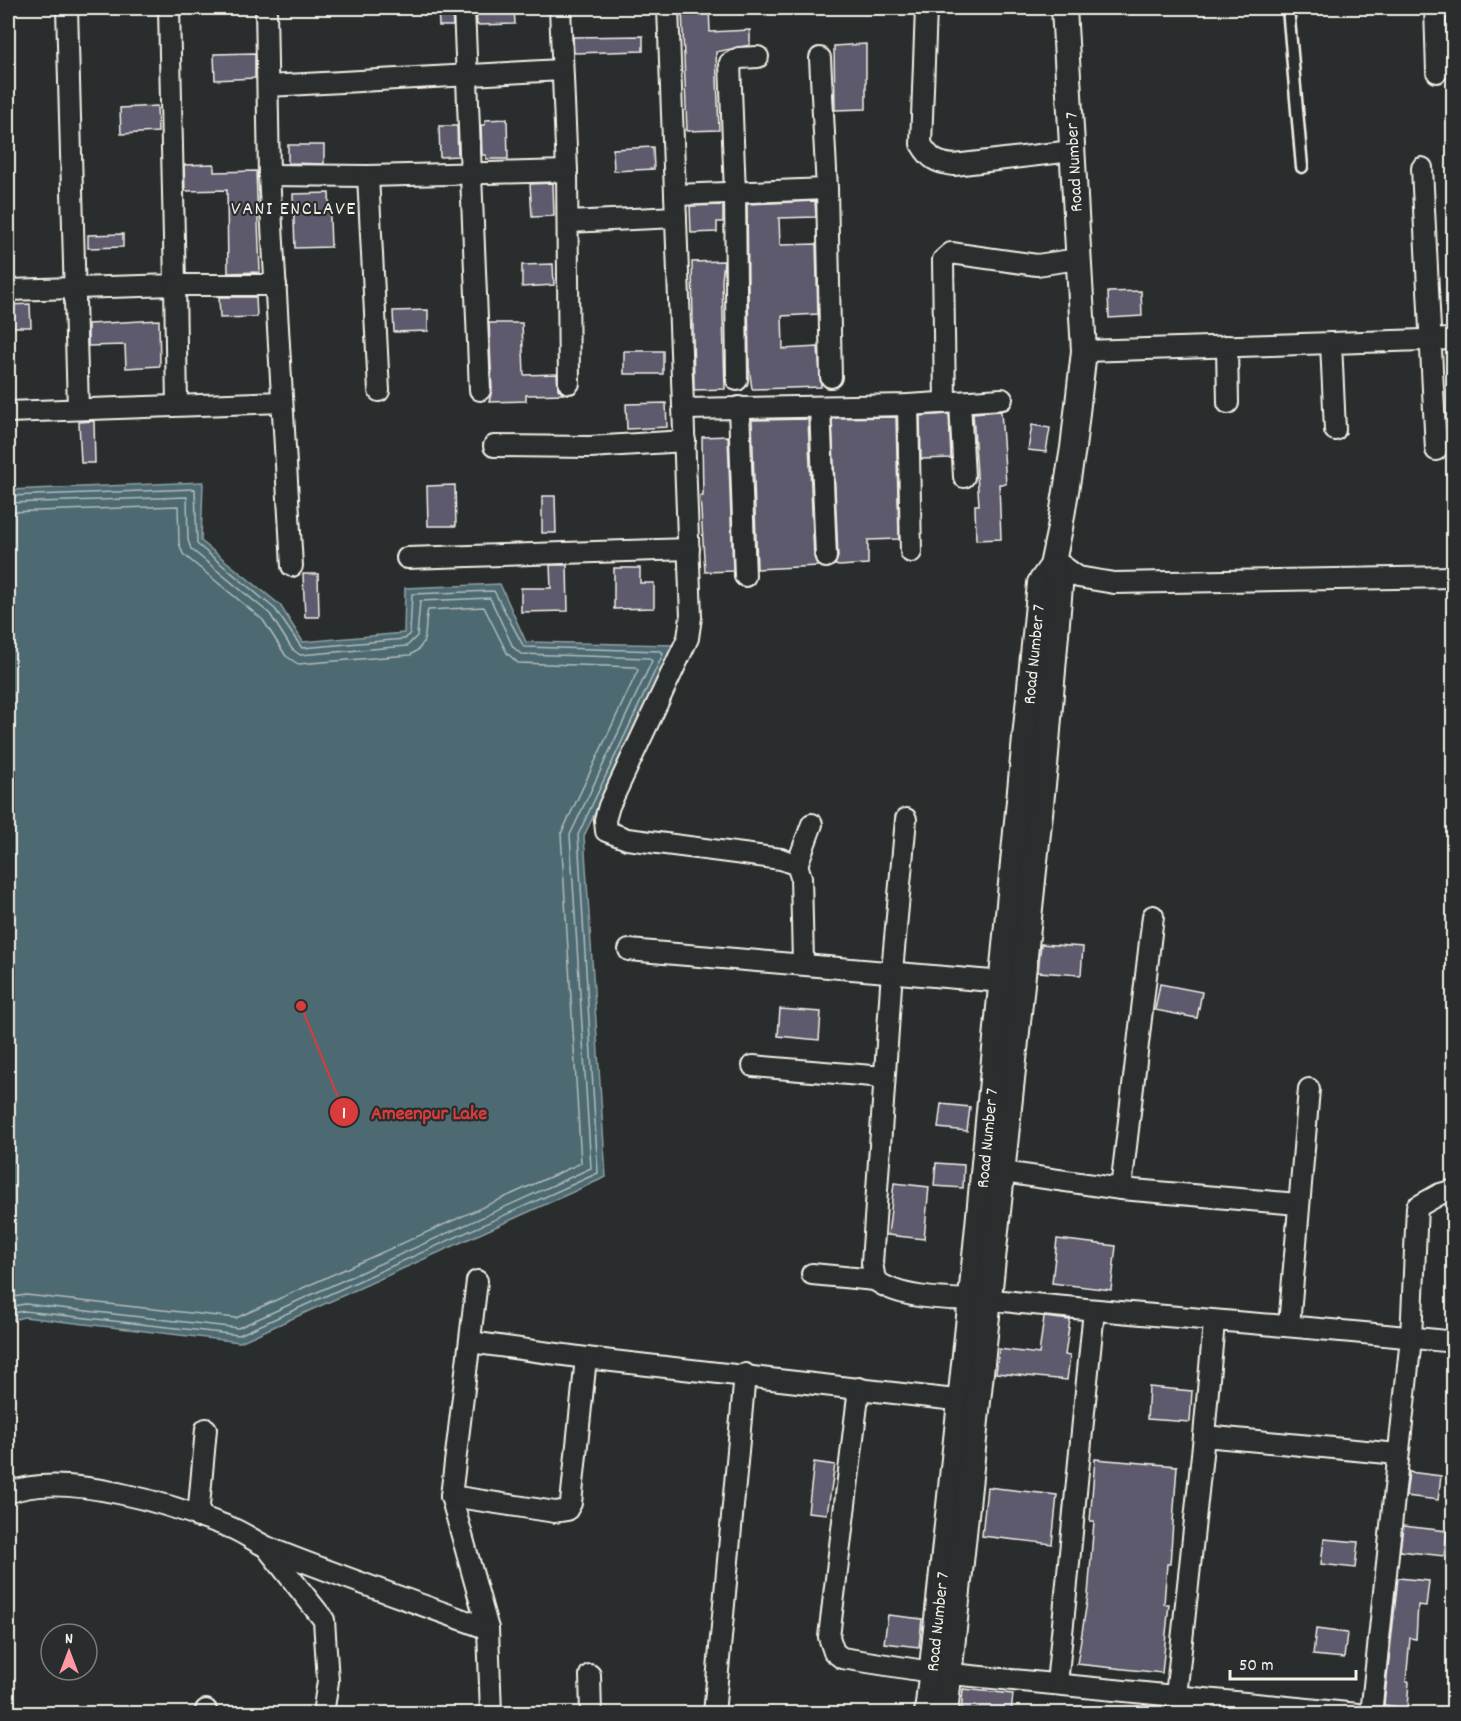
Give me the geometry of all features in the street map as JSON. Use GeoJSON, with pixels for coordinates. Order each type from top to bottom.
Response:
{"type":"FeatureCollection","features":[{"type":"Feature","properties":{"kind":"street"},"geometry":{"type":"LineString","coordinates":[[67,8],[78,409]]}},
{"type":"Feature","properties":{"kind":"street"},"geometry":{"type":"LineString","coordinates":[[169,8],[177,405]]}},
{"type":"Feature","properties":{"kind":"street"},"geometry":{"type":"LineString","coordinates":[[266,8],[269,175],[292,566]]}},
{"type":"Feature","properties":{"kind":"street"},"geometry":{"type":"LineString","coordinates":[[464,8],[480,390]]}},
{"type":"Feature","properties":{"kind":"street"},"geometry":{"type":"LineString","coordinates":[[560,8],[567,171],[569,382]]}},
{"type":"Feature","properties":{"kind":"street"},"geometry":{"type":"LineString","coordinates":[[668,8],[691,617],[688,638],[609,806],[605,820],[606,831],[627,839],[781,859],[797,865]]}},
{"type":"Feature","properties":{"kind":"street"},"geometry":{"type":"LineString","coordinates":[[926,8],[921,144],[929,157],[939,163],[954,165],[1072,151]]}},
{"type":"Feature","properties":{"kind":"street","name":"Road Number 7"},"geometry":{"type":"LineString","coordinates":[[927,1713],[940,1672],[1024,863],[1040,583],[1053,563],[1073,448],[1084,351],[1064,8]]}},
{"type":"Feature","properties":{"kind":"street"},"geometry":{"type":"LineString","coordinates":[[1435,8],[1437,72]]}},
{"type":"Feature","properties":{"kind":"street"},"geometry":{"type":"LineString","coordinates":[[737,380],[735,193],[730,63],[739,58],[758,57]]}},
{"type":"Feature","properties":{"kind":"street"},"geometry":{"type":"LineString","coordinates":[[820,58],[827,189],[831,377]]}},
{"type":"Feature","properties":{"kind":"street"},"geometry":{"type":"LineString","coordinates":[[268,86],[561,70]]}},
{"type":"Feature","properties":{"kind":"street"},"geometry":{"type":"LineString","coordinates":[[1422,168],[1436,450]]}},
{"type":"Feature","properties":{"kind":"street"},"geometry":{"type":"LineString","coordinates":[[269,175],[368,176],[567,171]]}},
{"type":"Feature","properties":{"kind":"street"},"geometry":{"type":"LineString","coordinates":[[368,176],[379,391]]}},
{"type":"Feature","properties":{"kind":"street"},"geometry":{"type":"LineString","coordinates":[[675,195],[827,189]]}},
{"type":"Feature","properties":{"kind":"street"},"geometry":{"type":"LineString","coordinates":[[568,222],[676,218]]}},
{"type":"Feature","properties":{"kind":"street"},"geometry":{"type":"LineString","coordinates":[[964,477],[953,402],[942,260],[951,253],[1037,265],[1078,259]]}},
{"type":"Feature","properties":{"kind":"street"},"geometry":{"type":"LineString","coordinates":[[8,290],[175,285],[276,285]]}},
{"type":"Feature","properties":{"kind":"street"},"geometry":{"type":"LineString","coordinates":[[1084,351],[1454,339]]}},
{"type":"Feature","properties":{"kind":"street"},"geometry":{"type":"LineString","coordinates":[[1331,343],[1335,430]]}},
{"type":"Feature","properties":{"kind":"street"},"geometry":{"type":"LineString","coordinates":[[1227,346],[1228,403]]}},
{"type":"Feature","properties":{"kind":"street"},"geometry":{"type":"LineString","coordinates":[[684,409],[908,405],[1002,399]]}},
{"type":"Feature","properties":{"kind":"street"},"geometry":{"type":"LineString","coordinates":[[8,412],[282,402]]}},
{"type":"Feature","properties":{"kind":"street"},"geometry":{"type":"LineString","coordinates":[[908,405],[911,552]]}},
{"type":"Feature","properties":{"kind":"street"},"geometry":{"type":"LineString","coordinates":[[820,406],[826,557]]}},
{"type":"Feature","properties":{"kind":"street"},"geometry":{"type":"LineString","coordinates":[[739,407],[745,576]]}},
{"type":"Feature","properties":{"kind":"street"},"geometry":{"type":"LineString","coordinates":[[494,446],[590,447],[685,441]]}},
{"type":"Feature","properties":{"kind":"street"},"geometry":{"type":"LineString","coordinates":[[407,558],[689,549]]}},
{"type":"Feature","properties":{"kind":"street"},"geometry":{"type":"LineString","coordinates":[[1053,563],[1078,577],[1114,583],[1454,577]]}},
{"type":"Feature","properties":{"kind":"street"},"geometry":{"type":"LineString","coordinates":[[875,1280],[872,1263],[884,1077],[906,819]]}},
{"type":"Feature","properties":{"kind":"street"},"geometry":{"type":"LineString","coordinates":[[803,963],[801,877],[797,865],[812,824]]}},
{"type":"Feature","properties":{"kind":"street"},"geometry":{"type":"LineString","coordinates":[[1121,1189],[1153,916]]}},
{"type":"Feature","properties":{"kind":"street"},"geometry":{"type":"LineString","coordinates":[[629,950],[803,963],[1011,983]]}},
{"type":"Feature","properties":{"kind":"street"},"geometry":{"type":"LineString","coordinates":[[753,1066],[884,1077]]}},
{"type":"Feature","properties":{"kind":"street"},"geometry":{"type":"LineString","coordinates":[[1289,1326],[1309,1089]]}},
{"type":"Feature","properties":{"kind":"street"},"geometry":{"type":"LineString","coordinates":[[993,1170],[1121,1189],[1298,1204]]}},
{"type":"Feature","properties":{"kind":"street"},"geometry":{"type":"LineString","coordinates":[[1371,1713],[1411,1338],[1417,1207],[1440,1194],[1454,1190]]}},
{"type":"Feature","properties":{"kind":"street"},"geometry":{"type":"LineString","coordinates":[[812,1274],[875,1280],[888,1289],[907,1295],[980,1299],[1454,1342]]}},
{"type":"Feature","properties":{"kind":"street"},"geometry":{"type":"LineString","coordinates":[[477,1281],[451,1496],[488,1629],[491,1713]]}},
{"type":"Feature","properties":{"kind":"street"},"geometry":{"type":"LineString","coordinates":[[1056,1684],[1094,1310]]}},
{"type":"Feature","properties":{"kind":"street"},"geometry":{"type":"LineString","coordinates":[[1176,1696],[1214,1322]]}},
{"type":"Feature","properties":{"kind":"street"},"geometry":{"type":"LineString","coordinates":[[470,1342],[586,1358],[745,1374],[969,1401]]}},
{"type":"Feature","properties":{"kind":"street"},"geometry":{"type":"LineString","coordinates":[[451,1496],[555,1512],[567,1510],[571,1503],[586,1358]]}},
{"type":"Feature","properties":{"kind":"street"},"geometry":{"type":"LineString","coordinates":[[714,1713],[745,1374]]}},
{"type":"Feature","properties":{"kind":"street"},"geometry":{"type":"LineString","coordinates":[[859,1388],[830,1645],[834,1652],[842,1658],[940,1672],[1176,1696],[1270,1709],[1358,1713]]}},
{"type":"Feature","properties":{"kind":"street"},"geometry":{"type":"LineString","coordinates":[[198,1517],[206,1430]]}},
{"type":"Feature","properties":{"kind":"street"},"geometry":{"type":"LineString","coordinates":[[1204,1436],[1398,1454]]}},
{"type":"Feature","properties":{"kind":"street"},"geometry":{"type":"LineString","coordinates":[[8,1493],[19,1488],[52,1484],[133,1496],[231,1527],[266,1547],[488,1629]]}},
{"type":"Feature","properties":{"kind":"street"},"geometry":{"type":"LineString","coordinates":[[266,1547],[324,1620],[328,1681],[323,1713]]}},
{"type":"Feature","properties":{"kind":"street","name":"Road Number 7"},"geometry":{"type":"LineString","coordinates":[[940,1672],[945,1713]]}},
{"type":"Feature","properties":{"kind":"street"},"geometry":{"type":"LineString","coordinates":[[590,1675],[591,1713]]}},
{"type":"Feature","properties":{"kind":"lane"},"geometry":{"type":"LineString","coordinates":[[1288,8],[1302,168]]}},
{"type":"Feature","properties":{"kind":"water"},"geometry":{"type":"Polygon","coordinates":[[[203,482],[201,541],[280,605],[303,642],[404,633],[405,588],[500,584],[526,642],[675,645],[584,836],[606,1177],[240,1342],[24,1317],[8,1321],[8,490],[203,482]]]}},
{"type":"Feature","properties":{"kind":"building"},"geometry":{"type":"Polygon","coordinates":[[[438,8],[452,8],[453,26],[439,26],[438,8]]]}},
{"type":"Feature","properties":{"kind":"building"},"geometry":{"type":"Polygon","coordinates":[[[476,8],[514,8],[515,24],[477,25],[476,8]]]}},
{"type":"Feature","properties":{"kind":"building"},"geometry":{"type":"Polygon","coordinates":[[[682,8],[709,8],[710,32],[750,30],[750,45],[716,52],[719,130],[687,131],[682,8]]]}},
{"type":"Feature","properties":{"kind":"building"},"geometry":{"type":"Polygon","coordinates":[[[643,36],[643,51],[574,53],[573,37],[643,36]]]}},
{"type":"Feature","properties":{"kind":"building"},"geometry":{"type":"Polygon","coordinates":[[[866,44],[866,109],[835,110],[834,46],[866,44]]]}},
{"type":"Feature","properties":{"kind":"building"},"geometry":{"type":"Polygon","coordinates":[[[255,53],[255,78],[215,80],[214,54],[255,53]]]}},
{"type":"Feature","properties":{"kind":"building"},"geometry":{"type":"Polygon","coordinates":[[[157,106],[158,132],[121,134],[120,108],[157,106]]]}},
{"type":"Feature","properties":{"kind":"building"},"geometry":{"type":"Polygon","coordinates":[[[507,119],[508,159],[486,159],[486,155],[482,155],[481,125],[485,125],[485,120],[507,119]]]}},
{"type":"Feature","properties":{"kind":"building"},"geometry":{"type":"Polygon","coordinates":[[[439,126],[457,126],[458,156],[440,157],[439,126]]]}},
{"type":"Feature","properties":{"kind":"building"},"geometry":{"type":"Polygon","coordinates":[[[288,145],[324,145],[324,164],[288,163],[288,145]]]}},
{"type":"Feature","properties":{"kind":"building"},"geometry":{"type":"Polygon","coordinates":[[[653,147],[654,169],[614,171],[613,149],[653,147]]]}},
{"type":"Feature","properties":{"kind":"building"},"geometry":{"type":"Polygon","coordinates":[[[214,164],[214,172],[256,171],[260,272],[228,273],[227,190],[185,191],[184,165],[214,164]]]}},
{"type":"Feature","properties":{"kind":"building"},"geometry":{"type":"Polygon","coordinates":[[[553,183],[554,216],[532,217],[530,184],[553,183]]]}},
{"type":"Feature","properties":{"kind":"building"},"geometry":{"type":"Polygon","coordinates":[[[329,193],[331,247],[295,248],[293,194],[329,193]]]}},
{"type":"Feature","properties":{"kind":"building"},"geometry":{"type":"Polygon","coordinates":[[[815,201],[816,217],[779,218],[780,245],[816,244],[818,314],[782,316],[783,349],[818,347],[821,387],[752,389],[749,367],[747,204],[815,201]]]}},
{"type":"Feature","properties":{"kind":"building"},"geometry":{"type":"Polygon","coordinates":[[[723,205],[723,222],[717,222],[717,232],[691,233],[690,206],[723,205]]]}},
{"type":"Feature","properties":{"kind":"building"},"geometry":{"type":"Polygon","coordinates":[[[123,234],[123,247],[88,248],[88,235],[123,234]]]}},
{"type":"Feature","properties":{"kind":"building"},"geometry":{"type":"Polygon","coordinates":[[[724,261],[722,280],[725,389],[694,390],[692,262],[724,261]]]}},
{"type":"Feature","properties":{"kind":"building"},"geometry":{"type":"Polygon","coordinates":[[[553,264],[554,285],[522,287],[522,265],[553,264]]]}},
{"type":"Feature","properties":{"kind":"building"},"geometry":{"type":"Polygon","coordinates":[[[1141,291],[1142,316],[1109,318],[1108,292],[1141,291]]]}},
{"type":"Feature","properties":{"kind":"building"},"geometry":{"type":"Polygon","coordinates":[[[219,297],[256,297],[257,317],[220,318],[219,297]]]}},
{"type":"Feature","properties":{"kind":"building"},"geometry":{"type":"Polygon","coordinates":[[[30,304],[31,327],[8,327],[8,305],[30,304]]]}},
{"type":"Feature","properties":{"kind":"building"},"geometry":{"type":"Polygon","coordinates":[[[428,310],[428,331],[394,332],[393,311],[428,310]]]}},
{"type":"Feature","properties":{"kind":"building"},"geometry":{"type":"Polygon","coordinates":[[[159,320],[160,366],[126,368],[125,345],[88,346],[88,324],[159,320]]]}},
{"type":"Feature","properties":{"kind":"building"},"geometry":{"type":"Polygon","coordinates":[[[489,323],[522,323],[524,375],[557,374],[558,389],[563,394],[526,395],[526,401],[489,402],[492,390],[489,323]]]}},
{"type":"Feature","properties":{"kind":"building"},"geometry":{"type":"Polygon","coordinates":[[[624,351],[663,351],[663,374],[624,374],[624,351]]]}},
{"type":"Feature","properties":{"kind":"building"},"geometry":{"type":"Polygon","coordinates":[[[666,403],[667,427],[627,429],[626,404],[666,403]]]}},
{"type":"Feature","properties":{"kind":"building"},"geometry":{"type":"Polygon","coordinates":[[[1001,411],[1006,484],[999,484],[1001,539],[976,540],[975,505],[979,505],[973,413],[1001,411]]]}},
{"type":"Feature","properties":{"kind":"building"},"geometry":{"type":"Polygon","coordinates":[[[949,414],[951,458],[921,459],[920,416],[949,414]]]}},
{"type":"Feature","properties":{"kind":"building"},"geometry":{"type":"Polygon","coordinates":[[[896,417],[899,539],[868,540],[868,564],[835,565],[838,557],[832,418],[896,417]]]}},
{"type":"Feature","properties":{"kind":"building"},"geometry":{"type":"Polygon","coordinates":[[[808,419],[814,557],[818,566],[757,569],[752,420],[808,419]]]}},
{"type":"Feature","properties":{"kind":"building"},"geometry":{"type":"Polygon","coordinates":[[[94,421],[95,463],[81,463],[79,422],[94,421]]]}},
{"type":"Feature","properties":{"kind":"building"},"geometry":{"type":"Polygon","coordinates":[[[1032,425],[1050,428],[1046,452],[1028,450],[1032,425]]]}},
{"type":"Feature","properties":{"kind":"building"},"geometry":{"type":"Polygon","coordinates":[[[728,436],[733,571],[705,572],[700,496],[703,496],[702,437],[728,436]]]}},
{"type":"Feature","properties":{"kind":"building"},"geometry":{"type":"Polygon","coordinates":[[[455,485],[456,526],[428,526],[427,486],[455,485]]]}},
{"type":"Feature","properties":{"kind":"building"},"geometry":{"type":"Polygon","coordinates":[[[542,496],[555,496],[556,533],[542,533],[542,496]]]}},
{"type":"Feature","properties":{"kind":"building"},"geometry":{"type":"Polygon","coordinates":[[[550,565],[567,565],[568,611],[521,612],[521,588],[551,588],[550,565]]]}},
{"type":"Feature","properties":{"kind":"building"},"geometry":{"type":"Polygon","coordinates":[[[614,568],[640,568],[640,583],[654,583],[654,608],[614,609],[614,568]]]}},
{"type":"Feature","properties":{"kind":"building"},"geometry":{"type":"Polygon","coordinates":[[[303,574],[318,574],[319,617],[305,617],[303,574]]]}},
{"type":"Feature","properties":{"kind":"building"},"geometry":{"type":"Polygon","coordinates":[[[1041,944],[1083,947],[1081,975],[1038,972],[1041,944]]]}},
{"type":"Feature","properties":{"kind":"building"},"geometry":{"type":"Polygon","coordinates":[[[1160,984],[1202,992],[1197,1018],[1155,1010],[1160,984]]]}},
{"type":"Feature","properties":{"kind":"building"},"geometry":{"type":"Polygon","coordinates":[[[780,1009],[821,1012],[819,1040],[778,1036],[780,1009]]]}},
{"type":"Feature","properties":{"kind":"building"},"geometry":{"type":"Polygon","coordinates":[[[941,1104],[970,1107],[967,1131],[938,1128],[941,1104]]]}},
{"type":"Feature","properties":{"kind":"building"},"geometry":{"type":"Polygon","coordinates":[[[936,1163],[964,1165],[963,1188],[934,1186],[936,1163]]]}},
{"type":"Feature","properties":{"kind":"building"},"geometry":{"type":"Polygon","coordinates":[[[894,1183],[929,1187],[924,1239],[888,1235],[894,1183]]]}},
{"type":"Feature","properties":{"kind":"building"},"geometry":{"type":"Polygon","coordinates":[[[1057,1239],[1116,1246],[1111,1290],[1052,1283],[1057,1239]]]}},
{"type":"Feature","properties":{"kind":"building"},"geometry":{"type":"Polygon","coordinates":[[[1044,1317],[1070,1320],[1065,1355],[1070,1356],[1067,1380],[996,1373],[999,1349],[1039,1354],[1044,1317]]]}},
{"type":"Feature","properties":{"kind":"building"},"geometry":{"type":"Polygon","coordinates":[[[1149,1387],[1192,1391],[1190,1422],[1147,1419],[1149,1387]]]}},
{"type":"Feature","properties":{"kind":"building"},"geometry":{"type":"Polygon","coordinates":[[[1095,1459],[1177,1466],[1170,1564],[1167,1564],[1164,1604],[1169,1604],[1162,1673],[1077,1664],[1088,1595],[1094,1521],[1090,1521],[1095,1459]]]}},
{"type":"Feature","properties":{"kind":"building"},"geometry":{"type":"Polygon","coordinates":[[[814,1462],[835,1465],[827,1514],[808,1512],[814,1462]]]}},
{"type":"Feature","properties":{"kind":"building"},"geometry":{"type":"Polygon","coordinates":[[[1409,1472],[1441,1476],[1438,1500],[1406,1496],[1409,1472]]]}},
{"type":"Feature","properties":{"kind":"building"},"geometry":{"type":"Polygon","coordinates":[[[987,1487],[1057,1495],[1052,1544],[982,1536],[987,1487]]]}},
{"type":"Feature","properties":{"kind":"building"},"geometry":{"type":"Polygon","coordinates":[[[1403,1526],[1447,1531],[1444,1556],[1400,1551],[1403,1526]]]}},
{"type":"Feature","properties":{"kind":"building"},"geometry":{"type":"Polygon","coordinates":[[[1324,1539],[1358,1542],[1355,1568],[1321,1564],[1324,1539]]]}},
{"type":"Feature","properties":{"kind":"building"},"geometry":{"type":"Polygon","coordinates":[[[1398,1578],[1429,1581],[1426,1606],[1418,1605],[1416,1639],[1410,1638],[1406,1682],[1409,1682],[1407,1708],[1384,1705],[1398,1578]]]}},
{"type":"Feature","properties":{"kind":"building"},"geometry":{"type":"Polygon","coordinates":[[[888,1615],[922,1619],[919,1647],[884,1643],[888,1615]]]}},
{"type":"Feature","properties":{"kind":"building"},"geometry":{"type":"Polygon","coordinates":[[[1316,1629],[1347,1633],[1344,1658],[1313,1655],[1316,1629]]]}},
{"type":"Feature","properties":{"kind":"building"},"geometry":{"type":"Polygon","coordinates":[[[963,1689],[1013,1694],[1011,1713],[961,1713],[963,1689]]]}},
{"type":"Feature","properties":{"kind":"place","name":"Ameenpur Lake"},"geometry":{"type":"Point","coordinates":[301,1006]}},
{"type":"Feature","properties":{"kind":"district","name":"VANI ENCLAVE"},"geometry":{"type":"Point","coordinates":[294,207]}}]}
